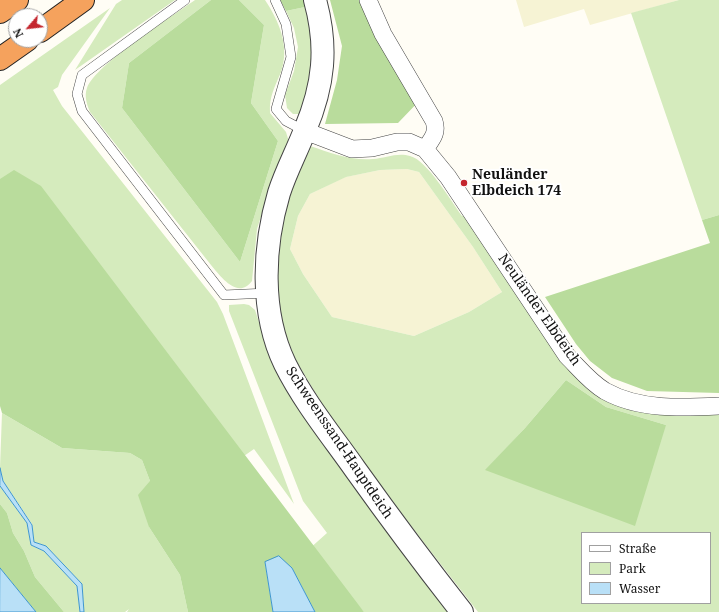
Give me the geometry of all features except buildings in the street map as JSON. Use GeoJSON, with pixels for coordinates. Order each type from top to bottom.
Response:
{"type":"FeatureCollection","features":[{"type":"Feature","properties":{"kind":"highway"},"geometry":{"type":"LineString","coordinates":[[0,12],[17,0]]}},
{"type":"Feature","properties":{"kind":"highway"},"geometry":{"type":"LineString","coordinates":[[48,24],[83,0]]}},
{"type":"Feature","properties":{"kind":"highway"},"geometry":{"type":"LineString","coordinates":[[0,59],[16,48]]}},
{"type":"Feature","properties":{"kind":"street","name":"Schweenssand-Hauptdeich"},"geometry":{"type":"LineString","coordinates":[[315,0],[324,48],[321,77],[314,107],[288,169],[272,216],[267,252],[268,293],[273,326],[285,363],[302,393],[408,544],[462,612]]}},
{"type":"Feature","properties":{"kind":"street"},"geometry":{"type":"LineString","coordinates":[[368,0],[383,34],[434,121],[436,128],[434,136],[425,149]]}},
{"type":"Feature","properties":{"kind":"street","name":"Neuländer Elbdeich"},"geometry":{"type":"LineString","coordinates":[[305,131],[352,149],[372,148],[397,142],[409,142],[425,149],[448,177],[567,356],[587,377],[605,390],[624,399],[650,405],[680,408],[719,406]]}},
{"type":"Feature","properties":{"kind":"lane"},"geometry":{"type":"LineString","coordinates":[[185,0],[82,75],[77,94],[82,111],[224,295],[268,293]]}},
{"type":"Feature","properties":{"kind":"lane"},"geometry":{"type":"LineString","coordinates":[[275,0],[286,24],[291,57],[276,109],[286,121],[305,131]]}},
{"type":"Feature","properties":{"kind":"shaded area"},"geometry":{"type":"Polygon","coordinates":[[[516,0],[679,0],[590,25],[584,9],[524,27],[516,0]]]}},
{"type":"Feature","properties":{"kind":"shaded area"},"geometry":{"type":"Polygon","coordinates":[[[407,169],[419,172],[473,247],[502,292],[469,312],[414,336],[332,317],[303,274],[290,249],[298,216],[310,194],[345,177],[380,170],[407,169]]]}},
{"type":"Feature","properties":{"kind":"green space"},"geometry":{"type":"Polygon","coordinates":[[[122,0],[175,0],[75,70],[116,4],[122,0]]]}},
{"type":"Feature","properties":{"kind":"green space"},"geometry":{"type":"Polygon","coordinates":[[[195,0],[211,0],[129,63],[122,108],[240,262],[278,141],[251,103],[264,25],[239,0],[265,0],[279,25],[284,43],[281,72],[271,97],[270,113],[286,132],[289,142],[276,169],[257,229],[252,281],[247,286],[241,288],[230,285],[211,265],[90,112],[86,100],[87,88],[93,78],[104,67],[135,41],[195,0]]]}},
{"type":"Feature","properties":{"kind":"green space"},"geometry":{"type":"Polygon","coordinates":[[[211,0],[239,0],[264,25],[251,103],[278,141],[240,262],[122,108],[129,63],[211,0]]]}},
{"type":"Feature","properties":{"kind":"green space"},"geometry":{"type":"Polygon","coordinates":[[[280,0],[308,0],[310,6],[286,11],[280,0]]]}},
{"type":"Feature","properties":{"kind":"green space"},"geometry":{"type":"Polygon","coordinates":[[[330,0],[372,0],[422,98],[398,123],[325,124],[337,80],[342,46],[330,0]]]}},
{"type":"Feature","properties":{"kind":"green space"},"geometry":{"type":"Polygon","coordinates":[[[679,0],[719,0],[719,215],[702,220],[631,13],[679,0]]]}},
{"type":"Feature","properties":{"kind":"green space"},"geometry":{"type":"Polygon","coordinates":[[[310,6],[316,54],[302,114],[293,114],[287,108],[285,95],[294,71],[298,47],[294,28],[286,11],[310,6]]]}},
{"type":"Feature","properties":{"kind":"green space"},"geometry":{"type":"Polygon","coordinates":[[[110,8],[62,75],[58,87],[53,90],[62,106],[217,302],[223,314],[294,504],[254,449],[234,463],[0,184],[0,85],[110,8]]]}},
{"type":"Feature","properties":{"kind":"green space"},"geometry":{"type":"Polygon","coordinates":[[[310,146],[341,156],[357,159],[373,159],[405,155],[417,159],[431,173],[462,216],[466,214],[595,392],[719,412],[719,612],[478,612],[332,420],[295,359],[282,325],[277,292],[277,252],[290,186],[310,146]],[[407,169],[380,170],[346,177],[310,194],[298,216],[290,249],[303,274],[332,317],[414,336],[469,312],[502,292],[473,247],[419,172],[407,169]],[[566,380],[525,428],[486,470],[666,425],[606,407],[566,380]]]}},
{"type":"Feature","properties":{"kind":"green space"},"geometry":{"type":"Polygon","coordinates":[[[14,170],[41,186],[364,612],[315,612],[292,568],[265,562],[273,612],[188,612],[180,575],[149,527],[138,495],[150,481],[142,460],[130,453],[62,448],[2,413],[0,406],[0,179],[14,170]]]}},
{"type":"Feature","properties":{"kind":"green space"},"geometry":{"type":"Polygon","coordinates":[[[719,215],[719,393],[647,391],[612,378],[590,361],[576,344],[545,297],[710,243],[702,220],[719,215]]]}},
{"type":"Feature","properties":{"kind":"green space"},"geometry":{"type":"Polygon","coordinates":[[[229,305],[249,305],[255,310],[274,368],[301,413],[451,612],[364,612],[308,550],[327,533],[303,501],[229,311],[229,305]]]}},
{"type":"Feature","properties":{"kind":"green space"},"geometry":{"type":"Polygon","coordinates":[[[566,380],[606,407],[666,425],[635,526],[485,470],[525,428],[566,380]]]}},
{"type":"Feature","properties":{"kind":"green space"},"geometry":{"type":"Polygon","coordinates":[[[2,413],[62,448],[130,453],[142,460],[150,481],[149,527],[180,575],[188,612],[127,612],[129,609],[125,612],[84,612],[82,584],[46,546],[34,542],[32,524],[3,481],[0,468],[2,413]]]}},
{"type":"Feature","properties":{"kind":"green space"},"geometry":{"type":"Polygon","coordinates":[[[0,486],[27,523],[31,545],[44,551],[77,586],[80,612],[64,612],[35,577],[24,551],[13,533],[7,513],[0,504],[0,486]]]}},
{"type":"Feature","properties":{"kind":"green space"},"geometry":{"type":"Polygon","coordinates":[[[0,504],[7,513],[13,533],[24,551],[35,577],[64,612],[36,612],[0,568],[0,504]]]}},
{"type":"Feature","properties":{"kind":"water"},"geometry":{"type":"Polygon","coordinates":[[[0,468],[3,481],[32,525],[34,542],[46,546],[82,584],[84,612],[80,612],[77,586],[44,551],[31,545],[27,523],[0,486],[0,468]]]}},
{"type":"Feature","properties":{"kind":"water"},"geometry":{"type":"Polygon","coordinates":[[[279,556],[292,568],[315,612],[273,612],[265,562],[279,556]]]}},
{"type":"Feature","properties":{"kind":"water"},"geometry":{"type":"Polygon","coordinates":[[[0,568],[36,612],[0,612],[0,568]]]}},
{"type":"Feature","properties":{"kind":"place","name":"Neuländer Elbdeich 174"},"geometry":{"type":"Point","coordinates":[464,183]}}]}
